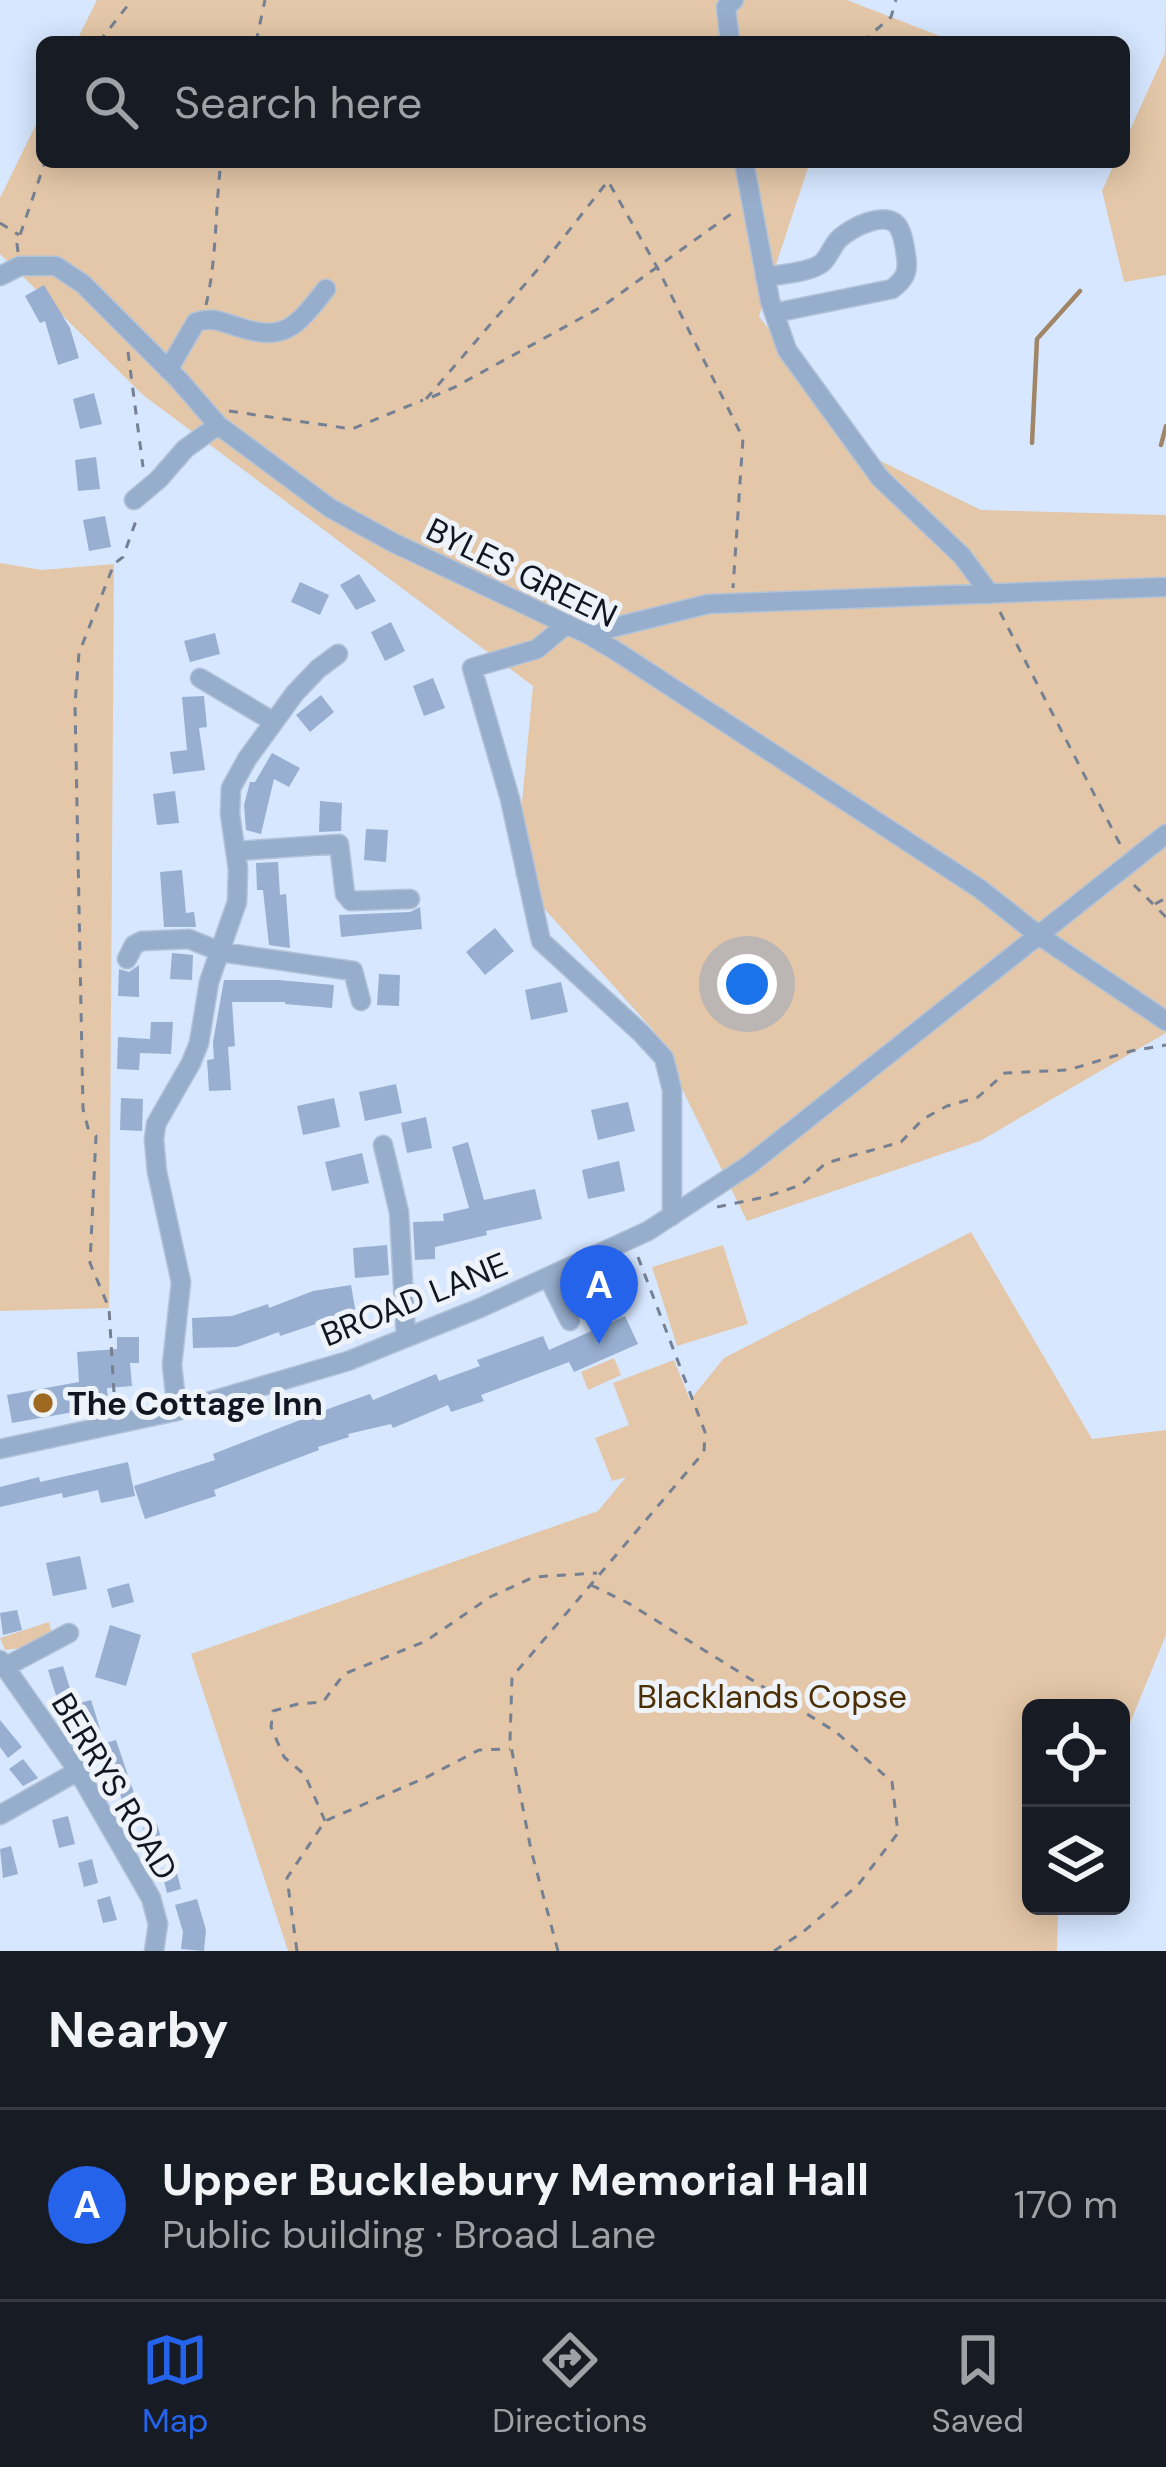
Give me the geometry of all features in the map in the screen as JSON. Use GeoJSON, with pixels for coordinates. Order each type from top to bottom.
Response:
{"type":"FeatureCollection","features":[{"type":"Feature","properties":{"kind":"street"},"geometry":{"type":"LineString","coordinates":[[729,36],[726,7],[734,0]]}},
{"type":"Feature","properties":{"kind":"street"},"geometry":{"type":"LineString","coordinates":[[745,168],[765,277],[788,350],[880,478],[962,556],[990,594]]}},
{"type":"Feature","properties":{"kind":"street"},"geometry":{"type":"LineString","coordinates":[[765,277],[816,266],[842,236],[862,224],[887,220],[899,227],[908,263],[902,281],[892,290],[774,313]]}},
{"type":"Feature","properties":{"kind":"street"},"geometry":{"type":"LineString","coordinates":[[0,276],[20,266]]}},
{"type":"Feature","properties":{"kind":"street","name":"BYLES GREEN"},"geometry":{"type":"LineString","coordinates":[[20,266],[56,266],[83,284],[218,424],[330,508],[587,634],[980,889],[1037,934],[1166,1021]]}},
{"type":"Feature","properties":{"kind":"street"},"geometry":{"type":"LineString","coordinates":[[168,370],[196,322],[209,318],[272,335],[296,327],[326,289]]}},
{"type":"Feature","properties":{"kind":"street"},"geometry":{"type":"LineString","coordinates":[[140,495],[185,449],[218,424]]}},
{"type":"Feature","properties":{"kind":"street"},"geometry":{"type":"LineString","coordinates":[[587,634],[708,604],[1166,587]]}},
{"type":"Feature","properties":{"kind":"street"},"geometry":{"type":"LineString","coordinates":[[567,624],[537,649],[472,668],[510,799],[541,940],[664,1058],[672,1090],[678,1212]]}},
{"type":"Feature","properties":{"kind":"street"},"geometry":{"type":"LineString","coordinates":[[177,1411],[172,1365],[181,1282],[154,1140],[162,1110],[199,1043],[205,996],[237,902],[232,788],[247,758],[304,682],[338,654]]}},
{"type":"Feature","properties":{"kind":"street"},"geometry":{"type":"LineString","coordinates":[[200,678],[274,722]]}},
{"type":"Feature","properties":{"kind":"street","name":"BROAD LANE"},"geometry":{"type":"LineString","coordinates":[[0,1449],[177,1411],[348,1361],[630,1239],[749,1165],[1166,834]]}},
{"type":"Feature","properties":{"kind":"street"},"geometry":{"type":"LineString","coordinates":[[237,851],[339,844],[345,894],[352,901],[410,898]]}},
{"type":"Feature","properties":{"kind":"street"},"geometry":{"type":"LineString","coordinates":[[128,958],[142,940],[189,939],[221,952],[353,971],[361,1001]]}},
{"type":"Feature","properties":{"kind":"street"},"geometry":{"type":"LineString","coordinates":[[382,1145],[399,1212],[406,1338]]}},
{"type":"Feature","properties":{"kind":"street"},"geometry":{"type":"LineString","coordinates":[[548,1277],[570,1321]]}},
{"type":"Feature","properties":{"kind":"street"},"geometry":{"type":"LineString","coordinates":[[2,1663],[69,1633]]}},
{"type":"Feature","properties":{"kind":"street","name":"BERRYS ROAD"},"geometry":{"type":"LineString","coordinates":[[2,1663],[77,1771],[151,1898],[158,1924],[154,1951]]}},
{"type":"Feature","properties":{"kind":"street"},"geometry":{"type":"LineString","coordinates":[[0,1815],[77,1771]]}},
{"type":"Feature","properties":{"kind":"path"},"geometry":{"type":"LineString","coordinates":[[104,36],[132,0]]}},
{"type":"Feature","properties":{"kind":"path"},"geometry":{"type":"LineString","coordinates":[[257,36],[265,0]]}},
{"type":"Feature","properties":{"kind":"path"},"geometry":{"type":"LineString","coordinates":[[869,36],[891,17],[896,0]]}},
{"type":"Feature","properties":{"kind":"path"},"geometry":{"type":"LineString","coordinates":[[20,266],[16,244],[42,168]]}},
{"type":"Feature","properties":{"kind":"path"},"geometry":{"type":"LineString","coordinates":[[196,322],[205,309],[212,280],[220,168]]}},
{"type":"Feature","properties":{"kind":"path"},"geometry":{"type":"LineString","coordinates":[[426,399],[608,182],[657,267],[743,438],[732,603]]}},
{"type":"Feature","properties":{"kind":"path"},"geometry":{"type":"LineString","coordinates":[[202,406],[352,429],[455,387],[603,306],[751,200]]}},
{"type":"Feature","properties":{"kind":"path"},"geometry":{"type":"LineString","coordinates":[[0,223],[20,236]]}},
{"type":"Feature","properties":{"kind":"path"},"geometry":{"type":"LineString","coordinates":[[115,1424],[110,1308],[91,1264],[96,1136],[88,1128],[83,1109],[75,704],[79,653],[114,564],[123,557],[140,495],[125,326]]}},
{"type":"Feature","properties":{"kind":"path"},"geometry":{"type":"LineString","coordinates":[[990,594],[1125,867],[1166,917]]}},
{"type":"Feature","properties":{"kind":"path"},"geometry":{"type":"LineString","coordinates":[[1153,904],[1166,898]]}},
{"type":"Feature","properties":{"kind":"path"},"geometry":{"type":"LineString","coordinates":[[678,1212],[765,1197],[800,1185],[826,1163],[902,1142],[923,1119],[978,1097],[1005,1073],[1068,1070],[1166,1046]]}},
{"type":"Feature","properties":{"kind":"path"},"geometry":{"type":"LineString","coordinates":[[558,1951],[531,1850],[512,1749],[512,1677],[704,1451],[705,1432],[630,1239]]}},
{"type":"Feature","properties":{"kind":"path"},"geometry":{"type":"LineString","coordinates":[[325,1821],[304,1775],[284,1757],[271,1727],[273,1711],[323,1702],[344,1674],[426,1641],[490,1597],[534,1577],[600,1573]]}},
{"type":"Feature","properties":{"kind":"path"},"geometry":{"type":"LineString","coordinates":[[591,1585],[836,1732],[892,1782],[898,1832],[857,1885],[774,1951]]}},
{"type":"Feature","properties":{"kind":"path"},"geometry":{"type":"LineString","coordinates":[[297,1951],[287,1878],[325,1821],[478,1750],[512,1749]]}},
{"type":"Feature","properties":{"kind":"green space"},"geometry":{"type":"Polygon","coordinates":[[[97,0],[847,0],[940,36],[79,36],[97,0]]]}},
{"type":"Feature","properties":{"kind":"green space"},"geometry":{"type":"Polygon","coordinates":[[[1166,0],[1166,275],[1124,282],[1102,191],[1112,168],[1130,168],[1130,130],[1165,53],[1166,0]]]}},
{"type":"Feature","properties":{"kind":"green space"},"geometry":{"type":"Polygon","coordinates":[[[36,124],[36,168],[808,168],[759,316],[860,451],[981,510],[1166,515],[1166,1033],[980,1141],[747,1221],[653,1030],[515,876],[533,686],[143,395],[0,254],[0,198],[36,124]]]}},
{"type":"Feature","properties":{"kind":"green space"},"geometry":{"type":"Polygon","coordinates":[[[0,563],[42,570],[114,564],[109,1308],[0,1311],[0,563]]]}},
{"type":"Feature","properties":{"kind":"green space","name":"Blacklands Copse"},"geometry":{"type":"Polygon","coordinates":[[[971,1232],[1092,1439],[1166,1430],[1166,1635],[1130,1723],[1130,1699],[1022,1699],[1022,1915],[1058,1915],[1057,1951],[288,1951],[191,1654],[598,1511],[626,1477],[612,1481],[595,1438],[629,1425],[613,1383],[674,1360],[690,1400],[724,1358],[971,1232]]]}},
{"type":"Feature","properties":{"kind":"green space"},"geometry":{"type":"Polygon","coordinates":[[[723,1245],[748,1324],[677,1346],[652,1267],[723,1245]]]}},
{"type":"Feature","properties":{"kind":"green space"},"geometry":{"type":"Polygon","coordinates":[[[614,1358],[621,1375],[588,1390],[581,1372],[614,1358]]]}},
{"type":"Feature","properties":{"kind":"green space"},"geometry":{"type":"Polygon","coordinates":[[[49,1622],[52,1635],[5,1650],[0,1638],[49,1622]]]}},
{"type":"Feature","properties":{"kind":"building"},"geometry":{"type":"Polygon","coordinates":[[[44,285],[70,328],[79,358],[58,365],[45,321],[40,323],[25,296],[44,285]]]}},
{"type":"Feature","properties":{"kind":"building"},"geometry":{"type":"Polygon","coordinates":[[[94,393],[102,424],[80,429],[73,399],[94,393]]]}},
{"type":"Feature","properties":{"kind":"building"},"geometry":{"type":"Polygon","coordinates":[[[96,457],[100,489],[78,491],[75,460],[96,457]]]}},
{"type":"Feature","properties":{"kind":"building"},"geometry":{"type":"Polygon","coordinates":[[[105,516],[111,547],[89,551],[83,520],[105,516]]]}},
{"type":"Feature","properties":{"kind":"building"},"geometry":{"type":"Polygon","coordinates":[[[359,574],[376,601],[356,610],[340,585],[359,574]]]}},
{"type":"Feature","properties":{"kind":"building"},"geometry":{"type":"Polygon","coordinates":[[[300,582],[329,595],[320,615],[291,602],[300,582]]]}},
{"type":"Feature","properties":{"kind":"building"},"geometry":{"type":"Polygon","coordinates":[[[391,622],[405,651],[385,661],[371,632],[391,622]]]}},
{"type":"Feature","properties":{"kind":"building"},"geometry":{"type":"Polygon","coordinates":[[[215,633],[220,654],[190,662],[184,641],[215,633]]]}},
{"type":"Feature","properties":{"kind":"building"},"geometry":{"type":"Polygon","coordinates":[[[433,678],[445,708],[424,716],[413,686],[433,678]]]}},
{"type":"Feature","properties":{"kind":"building"},"geometry":{"type":"Polygon","coordinates":[[[321,695],[334,712],[310,732],[296,715],[321,695]]]}},
{"type":"Feature","properties":{"kind":"building"},"geometry":{"type":"Polygon","coordinates":[[[204,696],[207,727],[199,728],[205,770],[173,774],[170,752],[187,750],[182,697],[204,696]]]}},
{"type":"Feature","properties":{"kind":"building"},"geometry":{"type":"Polygon","coordinates":[[[272,753],[300,768],[289,787],[274,779],[261,834],[246,830],[244,805],[250,782],[255,782],[272,753]]]}},
{"type":"Feature","properties":{"kind":"building"},"geometry":{"type":"Polygon","coordinates":[[[175,791],[179,823],[157,825],[153,794],[175,791]]]}},
{"type":"Feature","properties":{"kind":"building"},"geometry":{"type":"Polygon","coordinates":[[[320,801],[342,803],[341,831],[319,832],[320,801]]]}},
{"type":"Feature","properties":{"kind":"building"},"geometry":{"type":"Polygon","coordinates":[[[366,829],[388,830],[386,862],[364,860],[366,829]]]}},
{"type":"Feature","properties":{"kind":"building"},"geometry":{"type":"Polygon","coordinates":[[[278,862],[290,948],[269,945],[263,890],[257,890],[256,863],[278,862]]]}},
{"type":"Feature","properties":{"kind":"building"},"geometry":{"type":"Polygon","coordinates":[[[182,870],[186,913],[194,912],[196,927],[164,927],[160,872],[182,870]]]}},
{"type":"Feature","properties":{"kind":"building"},"geometry":{"type":"Polygon","coordinates":[[[420,907],[422,929],[341,937],[339,915],[410,912],[420,907]]]}},
{"type":"Feature","properties":{"kind":"building"},"geometry":{"type":"Polygon","coordinates":[[[495,928],[514,951],[485,975],[466,952],[495,928]]]}},
{"type":"Feature","properties":{"kind":"building"},"geometry":{"type":"Polygon","coordinates":[[[172,953],[193,955],[192,980],[170,979],[172,953]]]}},
{"type":"Feature","properties":{"kind":"building"},"geometry":{"type":"Polygon","coordinates":[[[139,965],[139,997],[118,996],[119,969],[129,972],[139,965]]]}},
{"type":"Feature","properties":{"kind":"building"},"geometry":{"type":"Polygon","coordinates":[[[379,974],[400,975],[399,1006],[377,1005],[379,974]]]}},
{"type":"Feature","properties":{"kind":"building"},"geometry":{"type":"Polygon","coordinates":[[[224,980],[334,985],[332,1008],[232,1002],[231,1090],[209,1091],[207,1060],[214,1059],[224,980]]]}},
{"type":"Feature","properties":{"kind":"building"},"geometry":{"type":"Polygon","coordinates":[[[561,982],[568,1012],[531,1020],[525,990],[561,982]]]}},
{"type":"Feature","properties":{"kind":"building"},"geometry":{"type":"Polygon","coordinates":[[[151,1022],[173,1022],[171,1054],[140,1053],[139,1070],[117,1069],[118,1037],[150,1039],[151,1022]]]}},
{"type":"Feature","properties":{"kind":"building"},"geometry":{"type":"Polygon","coordinates":[[[396,1084],[402,1113],[365,1121],[359,1092],[396,1084]]]}},
{"type":"Feature","properties":{"kind":"building"},"geometry":{"type":"Polygon","coordinates":[[[121,1098],[143,1099],[142,1131],[120,1130],[121,1098]]]}},
{"type":"Feature","properties":{"kind":"building"},"geometry":{"type":"Polygon","coordinates":[[[334,1098],[340,1127],[303,1135],[297,1106],[334,1098]]]}},
{"type":"Feature","properties":{"kind":"building"},"geometry":{"type":"Polygon","coordinates":[[[628,1102],[635,1131],[598,1140],[591,1110],[628,1102]]]}},
{"type":"Feature","properties":{"kind":"building"},"geometry":{"type":"Polygon","coordinates":[[[426,1117],[432,1148],[407,1153],[401,1123],[426,1117]]]}},
{"type":"Feature","properties":{"kind":"building"},"geometry":{"type":"Polygon","coordinates":[[[468,1142],[484,1200],[535,1189],[542,1219],[435,1247],[435,1259],[415,1260],[413,1222],[444,1221],[443,1214],[469,1208],[452,1147],[468,1142]]]}},
{"type":"Feature","properties":{"kind":"building"},"geometry":{"type":"Polygon","coordinates":[[[362,1153],[369,1183],[332,1191],[325,1162],[362,1153]]]}},
{"type":"Feature","properties":{"kind":"building"},"geometry":{"type":"Polygon","coordinates":[[[619,1161],[625,1191],[588,1199],[582,1170],[619,1161]]]}},
{"type":"Feature","properties":{"kind":"building"},"geometry":{"type":"Polygon","coordinates":[[[387,1245],[389,1275],[355,1278],[353,1248],[387,1245]]]}},
{"type":"Feature","properties":{"kind":"building"},"geometry":{"type":"Polygon","coordinates":[[[351,1285],[356,1314],[237,1347],[193,1348],[192,1318],[232,1316],[313,1291],[351,1285]]]}},
{"type":"Feature","properties":{"kind":"building"},"geometry":{"type":"Polygon","coordinates":[[[625,1316],[638,1344],[574,1372],[569,1362],[481,1395],[484,1401],[451,1412],[448,1405],[393,1428],[391,1424],[348,1434],[214,1490],[216,1496],[145,1519],[134,1486],[215,1460],[213,1454],[370,1394],[373,1400],[436,1374],[439,1381],[480,1366],[477,1360],[543,1336],[549,1350],[625,1316]]]}},
{"type":"Feature","properties":{"kind":"building"},"geometry":{"type":"Polygon","coordinates":[[[117,1337],[139,1337],[139,1363],[130,1363],[132,1386],[107,1388],[108,1404],[78,1406],[79,1411],[12,1423],[7,1395],[79,1382],[77,1352],[117,1349],[117,1337]]]}},
{"type":"Feature","properties":{"kind":"building"},"geometry":{"type":"Polygon","coordinates":[[[128,1462],[135,1496],[101,1503],[98,1490],[0,1507],[0,1487],[128,1462]]]}},
{"type":"Feature","properties":{"kind":"building"},"geometry":{"type":"Polygon","coordinates":[[[80,1556],[87,1589],[53,1596],[46,1563],[80,1556]]]}},
{"type":"Feature","properties":{"kind":"building"},"geometry":{"type":"Polygon","coordinates":[[[129,1583],[134,1602],[112,1608],[107,1589],[129,1583]]]}},
{"type":"Feature","properties":{"kind":"building"},"geometry":{"type":"Polygon","coordinates":[[[17,1610],[22,1630],[3,1635],[0,1613],[17,1610]]]}},
{"type":"Feature","properties":{"kind":"building"},"geometry":{"type":"Polygon","coordinates":[[[110,1625],[141,1635],[126,1686],[95,1677],[110,1625]]]}},
{"type":"Feature","properties":{"kind":"building"},"geometry":{"type":"Polygon","coordinates":[[[63,1666],[73,1698],[58,1702],[48,1670],[63,1666]]]}},
{"type":"Feature","properties":{"kind":"building"},"geometry":{"type":"Polygon","coordinates":[[[91,1700],[101,1732],[86,1737],[76,1704],[91,1700]]]}},
{"type":"Feature","properties":{"kind":"building"},"geometry":{"type":"Polygon","coordinates":[[[0,1720],[22,1747],[8,1758],[0,1747],[0,1720]]]}},
{"type":"Feature","properties":{"kind":"building"},"geometry":{"type":"Polygon","coordinates":[[[116,1740],[139,1808],[125,1812],[102,1744],[116,1740]]]}},
{"type":"Feature","properties":{"kind":"building"},"geometry":{"type":"Polygon","coordinates":[[[23,1759],[38,1778],[23,1786],[9,1769],[23,1759]]]}},
{"type":"Feature","properties":{"kind":"building"},"geometry":{"type":"Polygon","coordinates":[[[68,1816],[75,1844],[59,1848],[52,1820],[68,1816]]]}},
{"type":"Feature","properties":{"kind":"building"},"geometry":{"type":"Polygon","coordinates":[[[157,1824],[164,1848],[150,1852],[143,1828],[157,1824]]]}},
{"type":"Feature","properties":{"kind":"building"},"geometry":{"type":"Polygon","coordinates":[[[11,1846],[18,1874],[3,1878],[0,1849],[11,1846]]]}},
{"type":"Feature","properties":{"kind":"building"},"geometry":{"type":"Polygon","coordinates":[[[92,1859],[98,1883],[84,1887],[78,1863],[92,1859]]]}},
{"type":"Feature","properties":{"kind":"building"},"geometry":{"type":"Polygon","coordinates":[[[175,1865],[181,1889],[167,1893],[161,1869],[175,1865]]]}},
{"type":"Feature","properties":{"kind":"building"},"geometry":{"type":"Polygon","coordinates":[[[110,1896],[117,1920],[103,1923],[97,1900],[110,1896]]]}},
{"type":"Feature","properties":{"kind":"building"},"geometry":{"type":"Polygon","coordinates":[[[197,1899],[206,1930],[204,1951],[181,1949],[183,1932],[175,1905],[197,1899]]]}},
{"type":"Feature","properties":{"kind":"waterway"},"geometry":{"type":"LineString","coordinates":[[1032,443],[1037,339],[1080,291]]}},
{"type":"Feature","properties":{"kind":"waterway"},"geometry":{"type":"LineString","coordinates":[[1161,445],[1166,426]]}},
{"type":"Feature","properties":{"kind":"place","name":"Upper Bucklebury Memorial Hall"},"geometry":{"type":"Point","coordinates":[599,1344]}},
{"type":"Feature","properties":{"kind":"place","name":"The Cottage Inn"},"geometry":{"type":"Point","coordinates":[43,1403]}}]}
